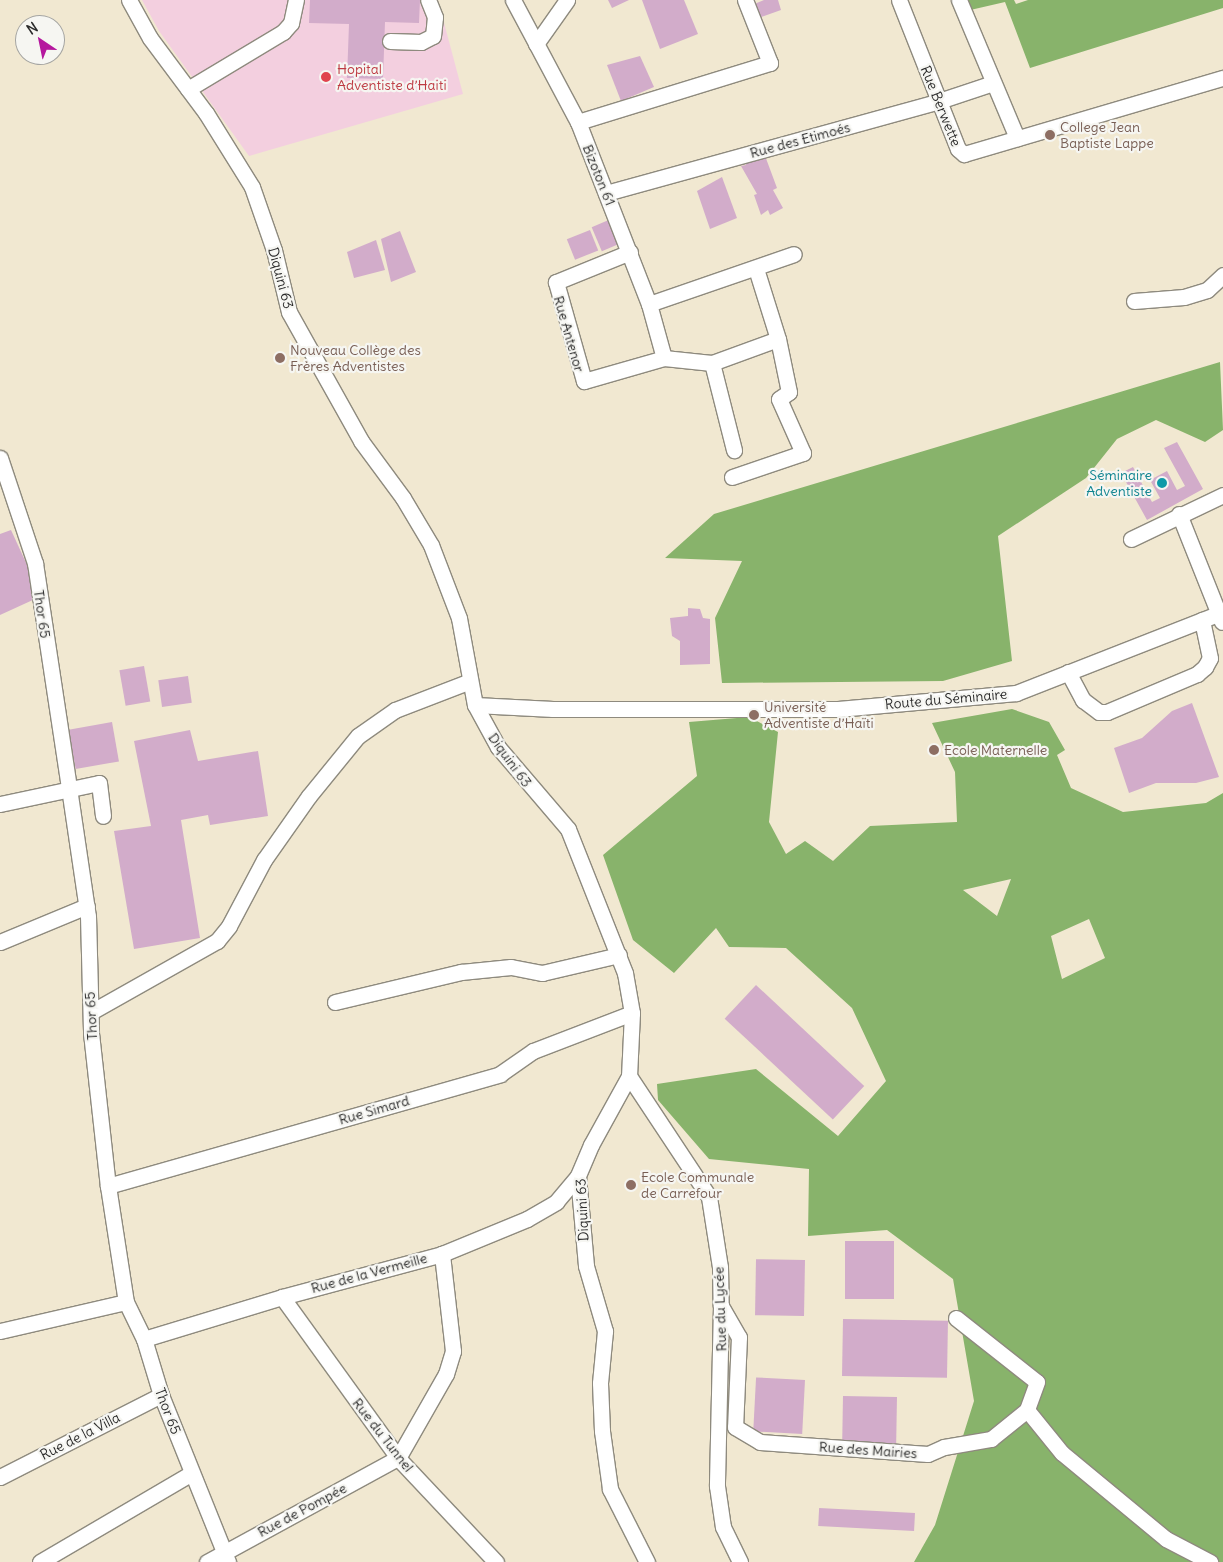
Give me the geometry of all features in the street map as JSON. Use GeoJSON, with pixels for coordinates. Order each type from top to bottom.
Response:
{"type":"FeatureCollection","features":[{"type":"Feature","properties":{"kind":"street","name":"Diquini 63"},"geometry":{"type":"LineString","coordinates":[[129,0],[150,38],[188,89],[252,187],[274,250],[289,312],[320,372],[361,441],[403,498],[431,545],[459,618],[475,705],[498,748],[568,828],[618,955],[632,1013],[628,1076],[590,1145],[578,1176],[586,1266],[605,1331],[600,1383],[602,1431],[610,1489],[647,1562]]}},
{"type":"Feature","properties":{"kind":"street"},"geometry":{"type":"LineString","coordinates":[[188,89],[283,32],[291,23],[296,0]]}},
{"type":"Feature","properties":{"kind":"street"},"geometry":{"type":"LineString","coordinates":[[390,40],[420,42],[433,36],[435,17],[428,0]]}},
{"type":"Feature","properties":{"kind":"street","name":"Bizoton 61"},"geometry":{"type":"LineString","coordinates":[[513,0],[578,122],[649,304],[664,358]]}},
{"type":"Feature","properties":{"kind":"street"},"geometry":{"type":"LineString","coordinates":[[536,44],[567,0]]}},
{"type":"Feature","properties":{"kind":"street"},"geometry":{"type":"LineString","coordinates":[[578,122],[770,63],[745,0]]}},
{"type":"Feature","properties":{"kind":"street","name":"Rue Berwette"},"geometry":{"type":"LineString","coordinates":[[898,0],[960,152],[1017,138],[1223,78]]}},
{"type":"Feature","properties":{"kind":"street"},"geometry":{"type":"LineString","coordinates":[[959,0],[1017,138]]}},
{"type":"Feature","properties":{"kind":"street","name":"Rue des Etimoés"},"geometry":{"type":"LineString","coordinates":[[606,193],[939,101],[993,83]]}},
{"type":"Feature","properties":{"kind":"street","name":"Rue Antenor"},"geometry":{"type":"LineString","coordinates":[[630,252],[556,282],[581,378],[588,381],[664,358]]}},
{"type":"Feature","properties":{"kind":"street"},"geometry":{"type":"LineString","coordinates":[[649,304],[756,269],[794,254]]}},
{"type":"Feature","properties":{"kind":"street"},"geometry":{"type":"LineString","coordinates":[[732,477],[803,454],[779,399],[789,392],[778,339],[756,269]]}},
{"type":"Feature","properties":{"kind":"street"},"geometry":{"type":"LineString","coordinates":[[1134,301],[1184,297],[1207,290],[1223,275]]}},
{"type":"Feature","properties":{"kind":"street"},"geometry":{"type":"LineString","coordinates":[[664,358],[712,362],[778,339]]}},
{"type":"Feature","properties":{"kind":"street"},"geometry":{"type":"LineString","coordinates":[[712,362],[734,450]]}},
{"type":"Feature","properties":{"kind":"street","name":"Thor 65"},"geometry":{"type":"LineString","coordinates":[[0,458],[3,475],[35,563],[87,906],[90,1012],[108,1186],[126,1302],[144,1339],[161,1395],[226,1557]]}},
{"type":"Feature","properties":{"kind":"street"},"geometry":{"type":"LineString","coordinates":[[1131,539],[1179,514],[1223,495]]}},
{"type":"Feature","properties":{"kind":"street"},"geometry":{"type":"LineString","coordinates":[[1179,514],[1222,616]]}},
{"type":"Feature","properties":{"kind":"street","name":"Route du Séminaire"},"geometry":{"type":"LineString","coordinates":[[475,705],[553,709],[838,709],[1016,693],[1202,620],[1222,616]]}},
{"type":"Feature","properties":{"kind":"street"},"geometry":{"type":"LineString","coordinates":[[1068,672],[1083,700],[1098,712],[1107,712],[1197,674],[1205,667],[1210,658],[1202,620]]}},
{"type":"Feature","properties":{"kind":"street"},"geometry":{"type":"LineString","coordinates":[[90,1012],[217,941],[229,926],[264,860],[309,796],[358,736],[395,710],[470,681]]}},
{"type":"Feature","properties":{"kind":"street"},"geometry":{"type":"LineString","coordinates":[[0,804],[99,782],[103,816]]}},
{"type":"Feature","properties":{"kind":"street"},"geometry":{"type":"LineString","coordinates":[[0,942],[87,906]]}},
{"type":"Feature","properties":{"kind":"street"},"geometry":{"type":"LineString","coordinates":[[335,1002],[461,972],[511,967],[542,973],[618,955]]}},
{"type":"Feature","properties":{"kind":"street","name":"Rue Simard"},"geometry":{"type":"LineString","coordinates":[[108,1186],[500,1074],[533,1051],[632,1013]]}},
{"type":"Feature","properties":{"kind":"street","name":"Rue du Lycée"},"geometry":{"type":"LineString","coordinates":[[628,1076],[708,1197],[720,1267],[722,1306],[717,1486],[723,1527],[740,1562]]}},
{"type":"Feature","properties":{"kind":"street","name":"Rue de la Vermeille"},"geometry":{"type":"LineString","coordinates":[[144,1339],[282,1297],[442,1254],[528,1219],[556,1202],[578,1176]]}},
{"type":"Feature","properties":{"kind":"street"},"geometry":{"type":"LineString","coordinates":[[398,1458],[446,1374],[452,1351],[442,1254]]}},
{"type":"Feature","properties":{"kind":"street","name":"Rue du Tunnel"},"geometry":{"type":"LineString","coordinates":[[282,1297],[398,1458],[496,1562]]}},
{"type":"Feature","properties":{"kind":"street"},"geometry":{"type":"LineString","coordinates":[[0,1331],[126,1302]]}},
{"type":"Feature","properties":{"kind":"street","name":"Rue des Mairies"},"geometry":{"type":"LineString","coordinates":[[722,1306],[739,1337],[735,1427],[760,1442],[928,1454],[944,1447],[991,1439],[1027,1410]]}},
{"type":"Feature","properties":{"kind":"street"},"geometry":{"type":"LineString","coordinates":[[956,1318],[1037,1382],[1027,1410],[1062,1453],[1166,1539],[1210,1562]]}},
{"type":"Feature","properties":{"kind":"street","name":"Rue de la Villa"},"geometry":{"type":"LineString","coordinates":[[0,1477],[161,1395]]}},
{"type":"Feature","properties":{"kind":"street","name":"Rue de Pompée"},"geometry":{"type":"LineString","coordinates":[[207,1562],[226,1557],[398,1458]]}},
{"type":"Feature","properties":{"kind":"street"},"geometry":{"type":"LineString","coordinates":[[40,1562],[192,1474]]}},
{"type":"Feature","properties":{"kind":"shaded area","name":"Hopital Adventiste d’Haiti"},"geometry":{"type":"Polygon","coordinates":[[[142,0],[438,0],[463,94],[249,156],[159,31],[142,0]]]}},
{"type":"Feature","properties":{"kind":"green space"},"geometry":{"type":"Polygon","coordinates":[[[962,0],[1014,0],[1016,4],[1028,0],[1223,0],[1223,8],[1030,68],[1005,2],[966,11],[962,0]]]}},
{"type":"Feature","properties":{"kind":"green space"},"geometry":{"type":"Polygon","coordinates":[[[1220,362],[1223,430],[1205,442],[1156,420],[1117,439],[1086,478],[998,536],[1012,661],[943,681],[722,683],[715,618],[742,561],[665,558],[714,514],[1220,362]]]}},
{"type":"Feature","properties":{"kind":"green space"},"geometry":{"type":"Polygon","coordinates":[[[1012,709],[1049,722],[1065,750],[1057,755],[1071,788],[1123,812],[1206,803],[1223,793],[1223,1562],[914,1562],[935,1525],[974,1401],[953,1279],[887,1230],[808,1236],[809,1169],[709,1159],[658,1100],[657,1084],[756,1069],[838,1136],[886,1081],[852,1008],[786,948],[729,947],[716,928],[674,973],[633,940],[603,855],[697,776],[689,722],[749,717],[778,732],[769,822],[786,854],[805,841],[833,861],[870,826],[957,822],[955,772],[932,723],[1012,709]],[[1011,879],[963,890],[997,916],[1011,879]],[[1089,919],[1051,936],[1062,979],[1105,958],[1089,919]]]}},
{"type":"Feature","properties":{"kind":"building"},"geometry":{"type":"Polygon","coordinates":[[[310,0],[420,0],[419,23],[385,22],[383,79],[347,78],[349,24],[309,23],[310,0]]]}},
{"type":"Feature","properties":{"kind":"building"},"geometry":{"type":"Polygon","coordinates":[[[608,0],[629,0],[612,8],[608,0]]]}},
{"type":"Feature","properties":{"kind":"building"},"geometry":{"type":"Polygon","coordinates":[[[642,0],[684,0],[698,34],[660,49],[642,0]]]}},
{"type":"Feature","properties":{"kind":"building"},"geometry":{"type":"Polygon","coordinates":[[[764,0],[778,0],[781,10],[756,19],[752,5],[764,0]]]}},
{"type":"Feature","properties":{"kind":"building"},"geometry":{"type":"Polygon","coordinates":[[[640,56],[654,87],[621,101],[607,65],[640,56]]]}},
{"type":"Feature","properties":{"kind":"building"},"geometry":{"type":"Polygon","coordinates":[[[764,153],[777,188],[773,190],[783,208],[770,215],[768,210],[761,215],[754,195],[757,194],[741,166],[746,165],[743,159],[764,153]]]}},
{"type":"Feature","properties":{"kind":"building"},"geometry":{"type":"Polygon","coordinates":[[[722,177],[737,218],[710,229],[697,191],[722,177]]]}},
{"type":"Feature","properties":{"kind":"building"},"geometry":{"type":"Polygon","coordinates":[[[611,219],[621,243],[602,251],[592,227],[611,219]]]}},
{"type":"Feature","properties":{"kind":"building"},"geometry":{"type":"Polygon","coordinates":[[[590,230],[598,250],[575,260],[567,239],[590,230]]]}},
{"type":"Feature","properties":{"kind":"building"},"geometry":{"type":"Polygon","coordinates":[[[400,231],[416,272],[391,282],[381,239],[400,231]]]}},
{"type":"Feature","properties":{"kind":"building"},"geometry":{"type":"Polygon","coordinates":[[[376,240],[385,270],[354,278],[347,252],[376,240]]]}},
{"type":"Feature","properties":{"kind":"building","name":"Séminaire Adventiste"},"geometry":{"type":"Polygon","coordinates":[[[1177,442],[1203,489],[1147,520],[1121,473],[1133,467],[1152,502],[1160,498],[1150,480],[1167,471],[1177,490],[1185,486],[1164,448],[1177,442]]]}},
{"type":"Feature","properties":{"kind":"building"},"geometry":{"type":"Polygon","coordinates":[[[11,530],[28,567],[35,599],[0,615],[0,534],[11,530]]]}},
{"type":"Feature","properties":{"kind":"building"},"geometry":{"type":"Polygon","coordinates":[[[688,608],[700,609],[703,618],[710,619],[710,664],[680,665],[680,641],[672,636],[670,618],[688,616],[688,608]]]}},
{"type":"Feature","properties":{"kind":"building"},"geometry":{"type":"Polygon","coordinates":[[[144,666],[150,701],[126,706],[119,670],[144,666]]]}},
{"type":"Feature","properties":{"kind":"building"},"geometry":{"type":"Polygon","coordinates":[[[188,676],[192,703],[162,707],[158,680],[188,676]]]}},
{"type":"Feature","properties":{"kind":"building"},"geometry":{"type":"Polygon","coordinates":[[[1192,703],[1219,777],[1196,783],[1156,783],[1129,793],[1114,748],[1142,738],[1172,711],[1192,703]]]}},
{"type":"Feature","properties":{"kind":"building"},"geometry":{"type":"Polygon","coordinates":[[[112,722],[119,761],[76,769],[69,730],[112,722]]]}},
{"type":"Feature","properties":{"kind":"building"},"geometry":{"type":"Polygon","coordinates":[[[190,730],[198,761],[258,751],[268,816],[210,825],[208,815],[181,820],[200,938],[134,949],[114,831],[151,826],[134,741],[190,730]]]}},
{"type":"Feature","properties":{"kind":"building"},"geometry":{"type":"Polygon","coordinates":[[[756,985],[864,1086],[833,1120],[725,1019],[756,985]]]}},
{"type":"Feature","properties":{"kind":"building"},"geometry":{"type":"Polygon","coordinates":[[[845,1241],[894,1241],[894,1299],[845,1299],[845,1241]]]}},
{"type":"Feature","properties":{"kind":"building"},"geometry":{"type":"Polygon","coordinates":[[[756,1259],[805,1260],[804,1316],[755,1315],[756,1259]]]}},
{"type":"Feature","properties":{"kind":"building"},"geometry":{"type":"Polygon","coordinates":[[[843,1319],[948,1321],[947,1378],[842,1376],[843,1319]]]}},
{"type":"Feature","properties":{"kind":"building"},"geometry":{"type":"Polygon","coordinates":[[[756,1377],[805,1380],[802,1434],[753,1431],[756,1377]]]}},
{"type":"Feature","properties":{"kind":"building"},"geometry":{"type":"Polygon","coordinates":[[[843,1396],[897,1397],[896,1452],[842,1451],[843,1396]]]}},
{"type":"Feature","properties":{"kind":"building"},"geometry":{"type":"Polygon","coordinates":[[[819,1508],[915,1513],[914,1531],[818,1526],[819,1508]]]}},
{"type":"Feature","properties":{"kind":"place","name":"Hopital Adventiste d’Haiti"},"geometry":{"type":"Point","coordinates":[326,77]}},
{"type":"Feature","properties":{"kind":"place","name":"College Jean Baptiste Lappe"},"geometry":{"type":"Point","coordinates":[1050,135]}},
{"type":"Feature","properties":{"kind":"place","name":"Nouveau Collège des Frères Adventistes"},"geometry":{"type":"Point","coordinates":[280,358]}},
{"type":"Feature","properties":{"kind":"place","name":"Séminaire Adventiste"},"geometry":{"type":"Point","coordinates":[1162,483]}},
{"type":"Feature","properties":{"kind":"place","name":"Université Adventiste d’Haïti"},"geometry":{"type":"Point","coordinates":[754,715]}},
{"type":"Feature","properties":{"kind":"place","name":"Ecole Maternelle"},"geometry":{"type":"Point","coordinates":[934,750]}},
{"type":"Feature","properties":{"kind":"place","name":"Ecole Communale de Carrefour"},"geometry":{"type":"Point","coordinates":[631,1185]}}]}
